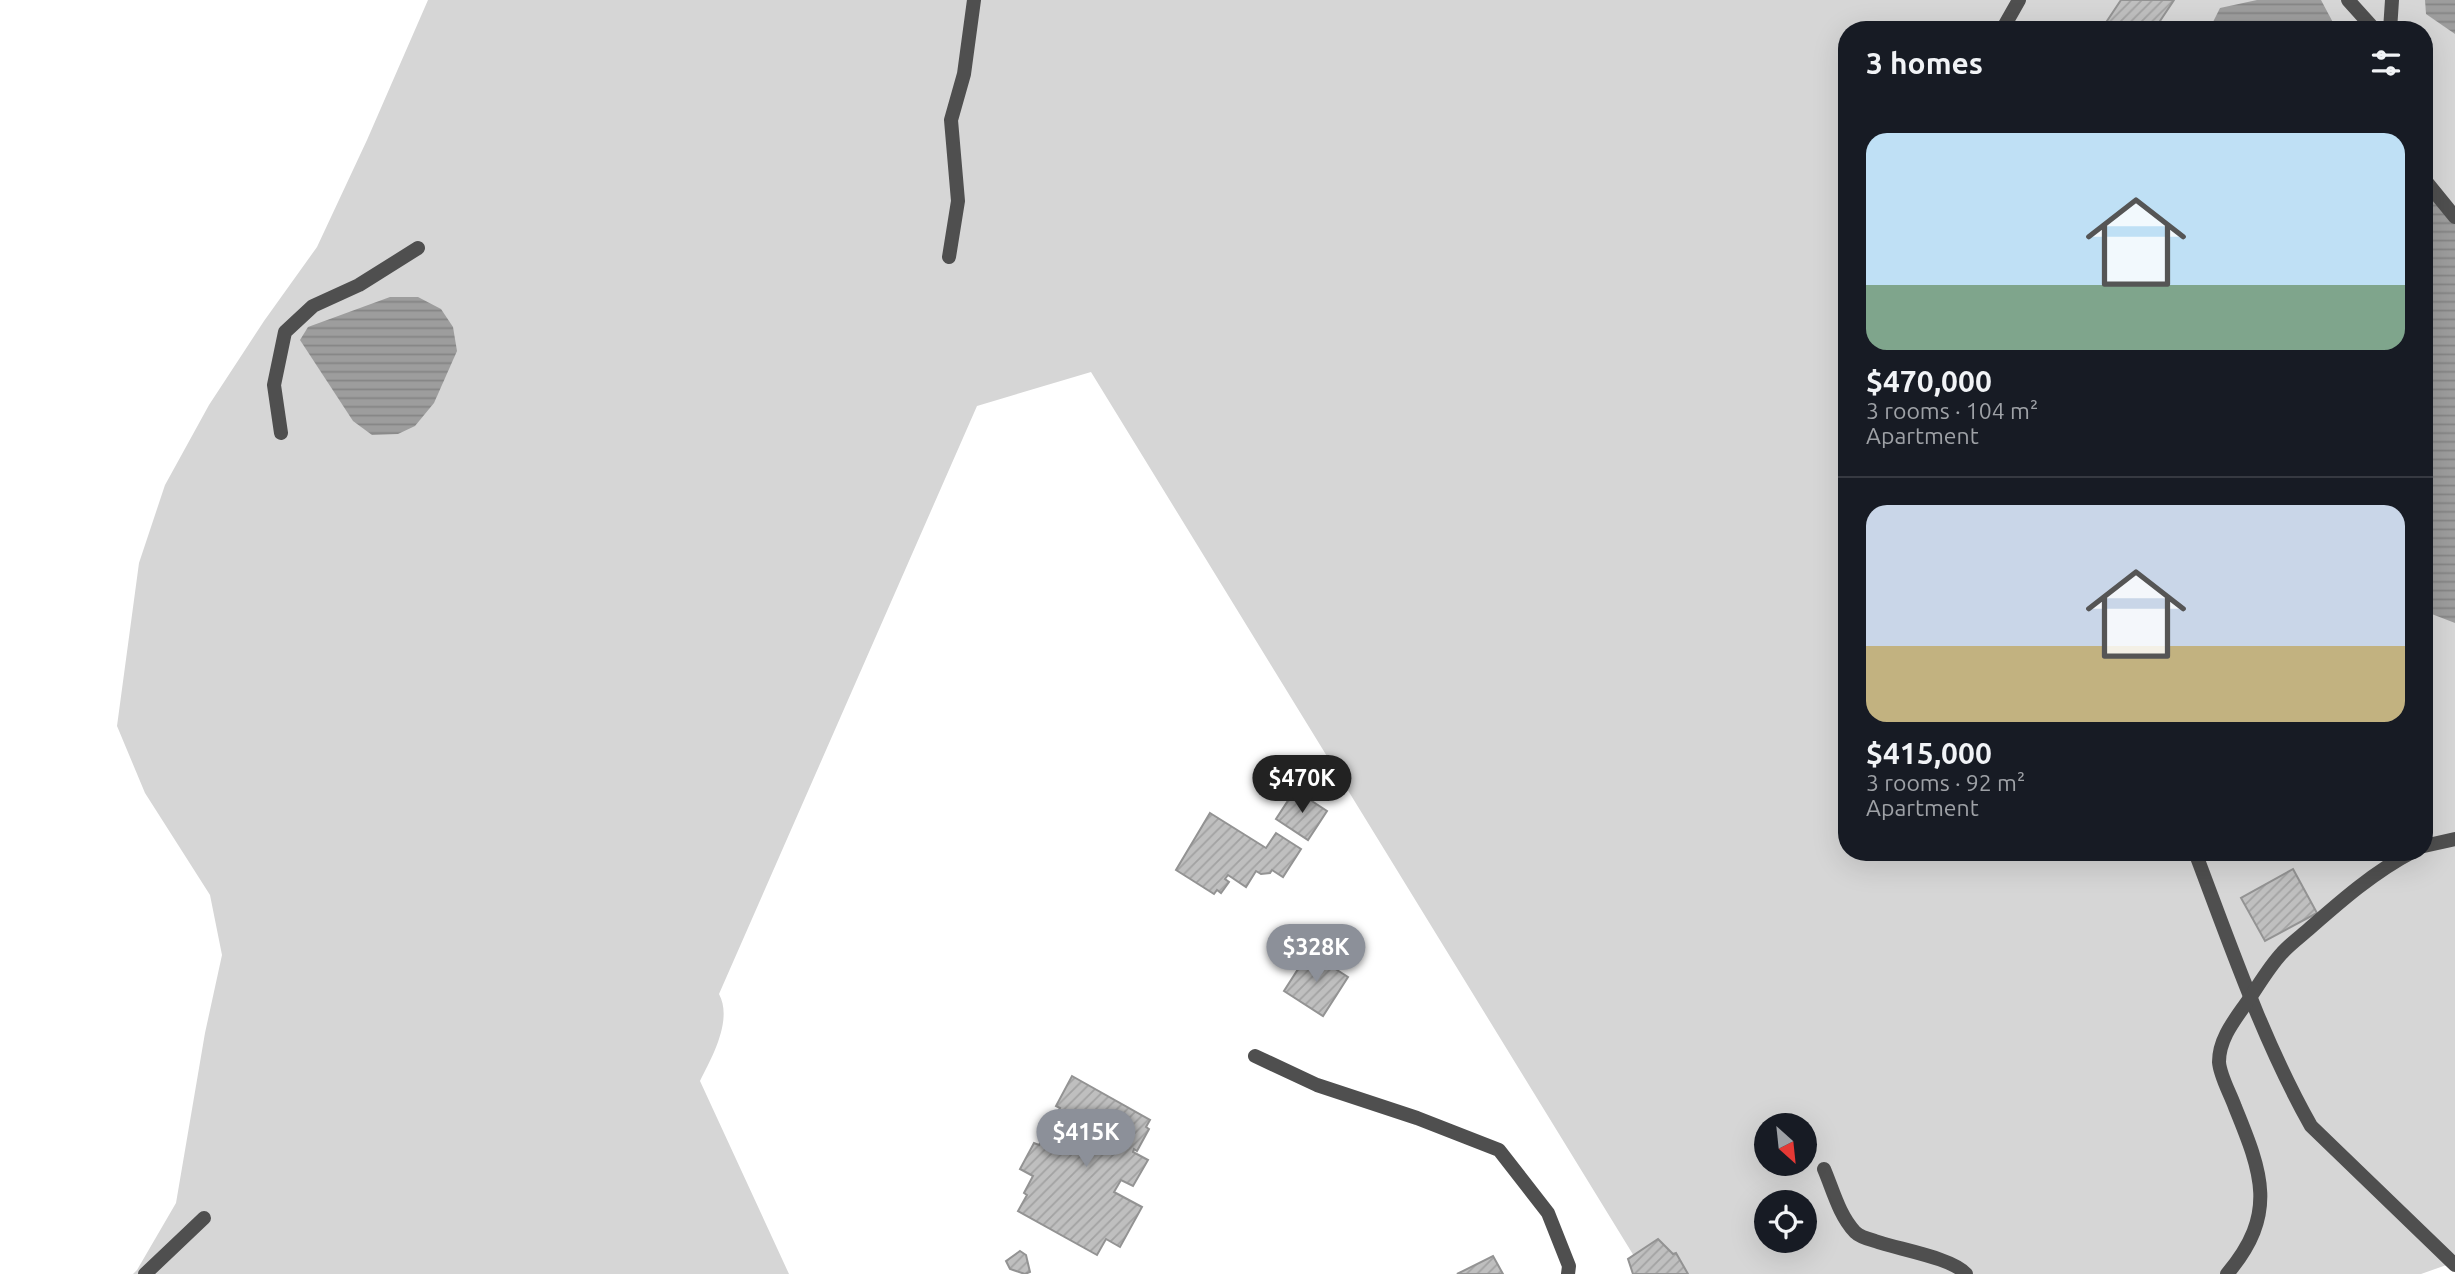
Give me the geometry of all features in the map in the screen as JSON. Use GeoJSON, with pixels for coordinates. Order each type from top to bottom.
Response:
{"type":"FeatureCollection","features":[{"type":"Feature","properties":{"kind":"lane"},"geometry":{"type":"LineString","coordinates":[[949,257],[958,201],[951,120],[964,74],[974,0]]}},
{"type":"Feature","properties":{"kind":"lane"},"geometry":{"type":"LineString","coordinates":[[2007,21],[2019,0]]}},
{"type":"Feature","properties":{"kind":"lane"},"geometry":{"type":"LineString","coordinates":[[2348,0],[2367,21]]}},
{"type":"Feature","properties":{"kind":"lane"},"geometry":{"type":"LineString","coordinates":[[2391,21],[2392,0]]}},
{"type":"Feature","properties":{"kind":"lane"},"geometry":{"type":"LineString","coordinates":[[2433,190],[2455,218]]}},
{"type":"Feature","properties":{"kind":"lane"},"geometry":{"type":"LineString","coordinates":[[281,433],[274,385],[285,332],[313,306],[359,285],[418,248]]}},
{"type":"Feature","properties":{"kind":"lane"},"geometry":{"type":"LineString","coordinates":[[2433,844],[2455,839]]}},
{"type":"Feature","properties":{"kind":"lane"},"geometry":{"type":"LineString","coordinates":[[2198,861],[2251,996],[2311,1126],[2455,1265]]}},
{"type":"Feature","properties":{"kind":"lane"},"geometry":{"type":"LineString","coordinates":[[2227,1274],[2242,1256],[2254,1234],[2259,1216],[2260,1182],[2255,1155],[2219,1066],[2220,1047],[2251,996],[2282,953],[2343,899],[2396,861]]}},
{"type":"Feature","properties":{"kind":"lane"},"geometry":{"type":"LineString","coordinates":[[1255,1056],[1317,1086],[1417,1118],[1499,1150],[1548,1213],[1569,1266],[1568,1274]]}},
{"type":"Feature","properties":{"kind":"lane"},"geometry":{"type":"LineString","coordinates":[[1824,1169],[1842,1214],[1857,1234],[1891,1247],[1943,1260],[1966,1274]]}},
{"type":"Feature","properties":{"kind":"lane"},"geometry":{"type":"LineString","coordinates":[[145,1274],[204,1218]]}},
{"type":"Feature","properties":{"kind":"shaded area"},"geometry":{"type":"Polygon","coordinates":[[[428,0],[2455,0],[2455,1262],[2421,1274],[1645,1274],[1091,372],[977,406],[719,994],[724,1015],[722,1027],[715,1050],[700,1081],[789,1274],[133,1274],[176,1203],[205,1033],[222,955],[210,895],[145,793],[117,726],[139,563],[165,485],[209,405],[317,247],[428,0]]]}},
{"type":"Feature","properties":{"kind":"shaded area"},"geometry":{"type":"Polygon","coordinates":[[[2257,0],[2321,0],[2332,21],[2214,21],[2220,8],[2257,0]]]}},
{"type":"Feature","properties":{"kind":"shaded area"},"geometry":{"type":"Polygon","coordinates":[[[2425,0],[2455,0],[2455,34],[2426,14],[2425,0]]]}},
{"type":"Feature","properties":{"kind":"shaded area"},"geometry":{"type":"Polygon","coordinates":[[[2433,198],[2455,224],[2455,623],[2433,614],[2433,198]]]}},
{"type":"Feature","properties":{"kind":"shaded area"},"geometry":{"type":"Polygon","coordinates":[[[390,297],[418,297],[441,309],[453,327],[457,351],[434,403],[415,426],[398,434],[372,435],[353,421],[300,340],[308,327],[390,297]]]}},
{"type":"Feature","properties":{"kind":"building"},"geometry":{"type":"Polygon","coordinates":[[[2121,0],[2174,0],[2160,21],[2107,21],[2121,0]]]}},
{"type":"Feature","properties":{"kind":"building"},"geometry":{"type":"Polygon","coordinates":[[[1295,790],[1327,811],[1308,840],[1276,819],[1295,790]]]}},
{"type":"Feature","properties":{"kind":"building"},"geometry":{"type":"Polygon","coordinates":[[[1210,813],[1266,848],[1276,833],[1301,849],[1283,877],[1272,870],[1270,873],[1261,874],[1256,871],[1246,887],[1228,875],[1225,879],[1229,882],[1221,893],[1217,890],[1214,894],[1176,870],[1210,813]]]}},
{"type":"Feature","properties":{"kind":"building"},"geometry":{"type":"Polygon","coordinates":[[[2293,869],[2317,913],[2265,941],[2241,898],[2293,869]]]}},
{"type":"Feature","properties":{"kind":"building"},"geometry":{"type":"Polygon","coordinates":[[[1309,952],[1348,977],[1323,1016],[1284,991],[1309,952]]]}},
{"type":"Feature","properties":{"kind":"building"},"geometry":{"type":"Polygon","coordinates":[[[1072,1076],[1150,1120],[1146,1127],[1149,1129],[1137,1151],[1134,1149],[1133,1152],[1148,1160],[1133,1186],[1121,1180],[1114,1192],[1142,1207],[1120,1247],[1106,1239],[1097,1255],[1018,1211],[1033,1176],[1020,1169],[1034,1143],[1039,1145],[1060,1108],[1056,1106],[1072,1076]]]}},
{"type":"Feature","properties":{"kind":"building"},"geometry":{"type":"Polygon","coordinates":[[[1658,1239],[1673,1254],[1676,1253],[1688,1274],[1633,1274],[1628,1259],[1658,1239]]]}},
{"type":"Feature","properties":{"kind":"building"},"geometry":{"type":"Polygon","coordinates":[[[1020,1251],[1026,1255],[1030,1272],[1025,1274],[1010,1269],[1006,1261],[1020,1251]]]}},
{"type":"Feature","properties":{"kind":"building"},"geometry":{"type":"Polygon","coordinates":[[[1493,1256],[1503,1274],[1457,1274],[1493,1256]]]}}]}
